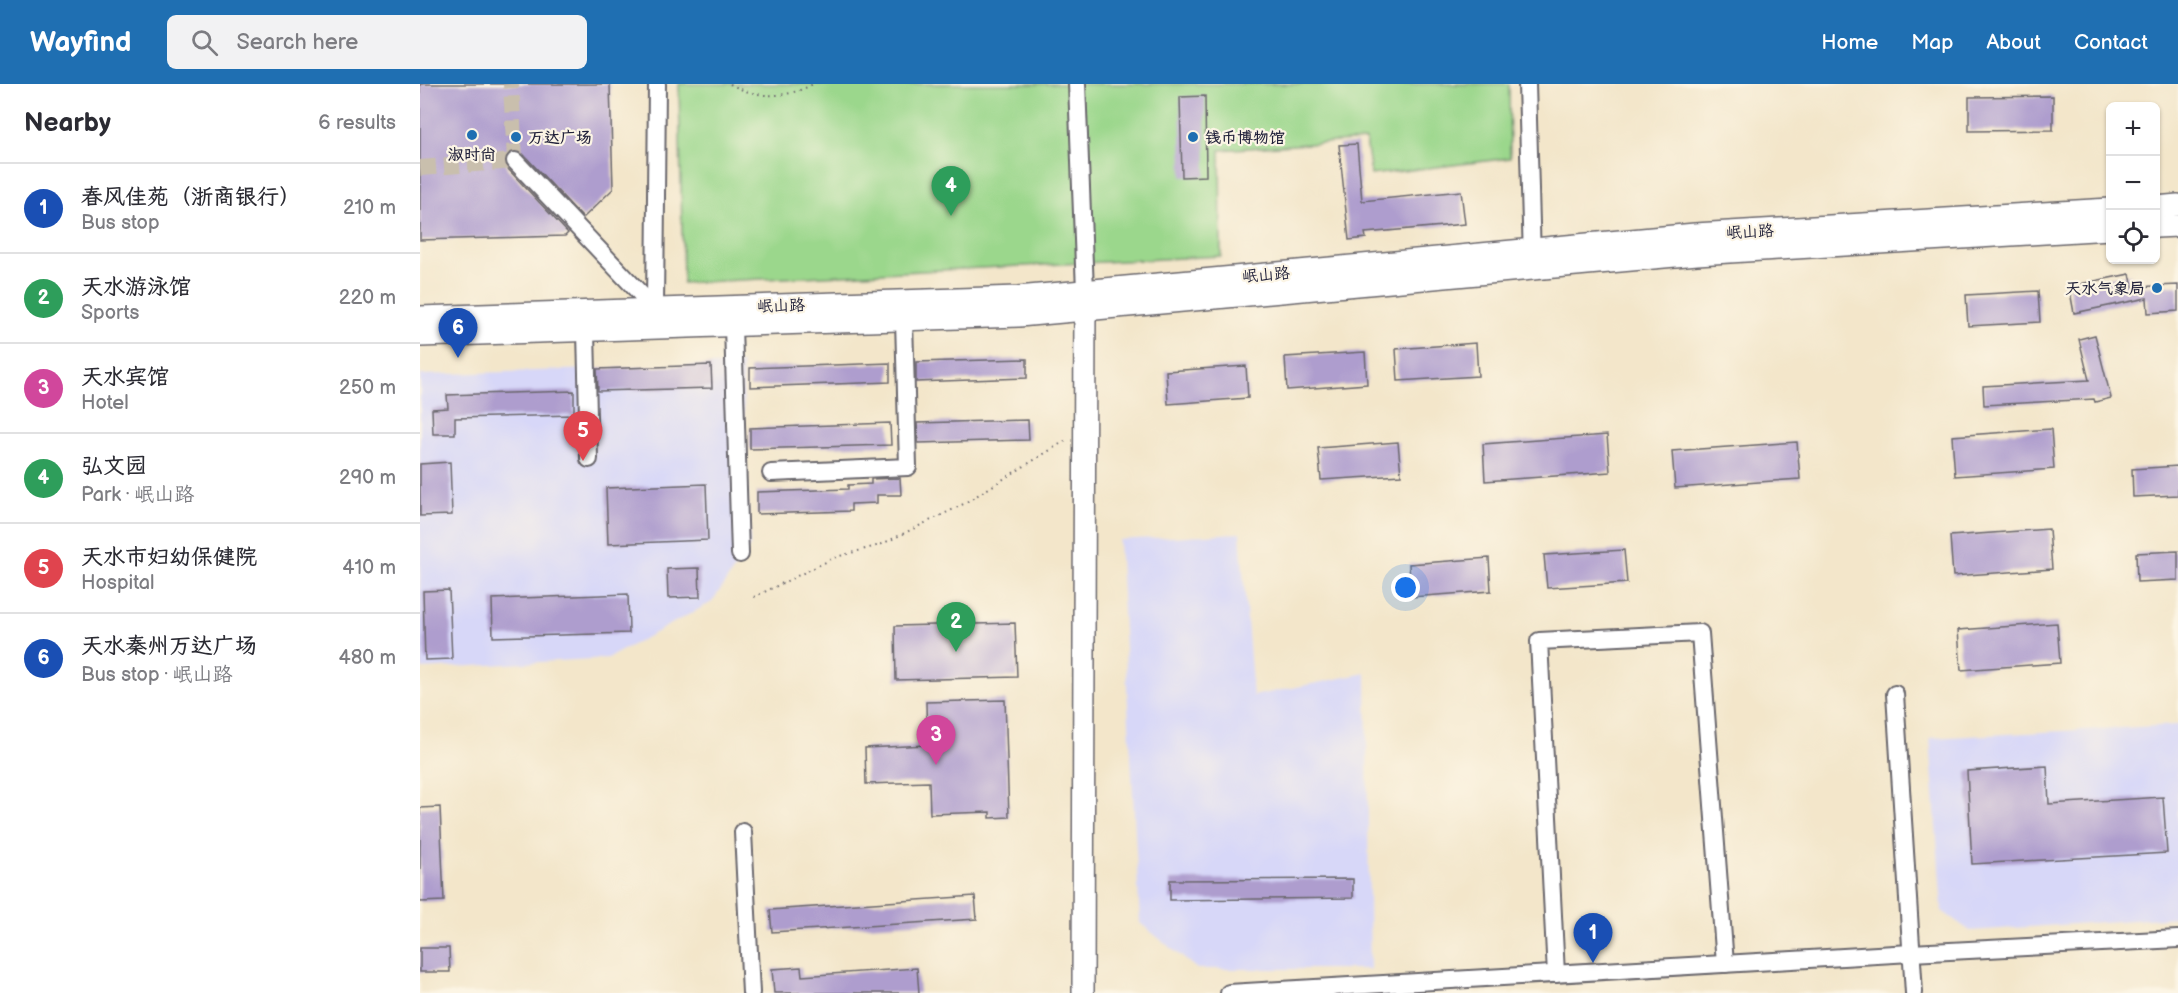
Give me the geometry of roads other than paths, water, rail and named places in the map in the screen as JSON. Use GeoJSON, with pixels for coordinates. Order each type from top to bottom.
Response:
{"type":"FeatureCollection","features":[{"type":"Feature","properties":{"kind":"main road"},"geometry":{"type":"LineString","coordinates":[[2160,207],[2178,205]]}},
{"type":"Feature","properties":{"kind":"main road","name":"岷山路"},"geometry":{"type":"LineString","coordinates":[[420,336],[1019,316],[1085,301],[1532,259],[1695,234],[2106,209]]}},
{"type":"Feature","properties":{"kind":"main road"},"geometry":{"type":"LineString","coordinates":[[2160,227],[2178,226]]}},
{"type":"Feature","properties":{"kind":"main road","name":"岷山路"},"geometry":{"type":"LineString","coordinates":[[1532,259],[1697,254],[2106,230]]}},
{"type":"Feature","properties":{"kind":"main road","name":"岷山路"},"geometry":{"type":"LineString","coordinates":[[420,317],[1018,297],[1085,301]]}},
{"type":"Feature","properties":{"kind":"main road"},"geometry":{"type":"LineString","coordinates":[[1083,993],[1085,301]]}},
{"type":"Feature","properties":{"kind":"street"},"geometry":{"type":"LineString","coordinates":[[655,309],[657,84]]}},
{"type":"Feature","properties":{"kind":"street"},"geometry":{"type":"LineString","coordinates":[[1077,84],[1085,301]]}},
{"type":"Feature","properties":{"kind":"street"},"geometry":{"type":"LineString","coordinates":[[1527,84],[1532,259]]}},
{"type":"Feature","properties":{"kind":"street"},"geometry":{"type":"LineString","coordinates":[[516,161],[655,309]]}},
{"type":"Feature","properties":{"kind":"street"},"geometry":{"type":"LineString","coordinates":[[771,472],[908,466],[904,320]]}},
{"type":"Feature","properties":{"kind":"street"},"geometry":{"type":"LineString","coordinates":[[733,326],[740,554]]}},
{"type":"Feature","properties":{"kind":"street"},"geometry":{"type":"LineString","coordinates":[[586,331],[589,459]]}},
{"type":"Feature","properties":{"kind":"street"},"geometry":{"type":"LineString","coordinates":[[1556,974],[1539,642],[1551,641],[1700,633],[1725,964]]}},
{"type":"Feature","properties":{"kind":"street"},"geometry":{"type":"LineString","coordinates":[[1895,694],[1914,993]]}},
{"type":"Feature","properties":{"kind":"street"},"geometry":{"type":"LineString","coordinates":[[743,832],[751,993]]}},
{"type":"Feature","properties":{"kind":"street"},"geometry":{"type":"LineString","coordinates":[[1229,993],[2178,939]]}},
{"type":"Feature","properties":{"kind":"tunnel"},"geometry":{"type":"LineString","coordinates":[[420,168],[515,161],[511,84]]}},
{"type":"Feature","properties":{"kind":"place","name":"淑时尚"},"geometry":{"type":"Point","coordinates":[472,135]}},
{"type":"Feature","properties":{"kind":"place","name":"万达广场"},"geometry":{"type":"Point","coordinates":[516,137]}},
{"type":"Feature","properties":{"kind":"place","name":"钱币博物馆"},"geometry":{"type":"Point","coordinates":[1193,137]}},
{"type":"Feature","properties":{"kind":"place","name":"弘文园"},"geometry":{"type":"Point","coordinates":[951,216]}},
{"type":"Feature","properties":{"kind":"place","name":"天水气象局"},"geometry":{"type":"Point","coordinates":[2157,288]}},
{"type":"Feature","properties":{"kind":"place","name":"天水秦州万达广场"},"geometry":{"type":"Point","coordinates":[458,358]}},
{"type":"Feature","properties":{"kind":"place","name":"天水市妇幼保健院"},"geometry":{"type":"Point","coordinates":[583,461]}},
{"type":"Feature","properties":{"kind":"place","name":"天水游泳馆"},"geometry":{"type":"Point","coordinates":[956,652]}},
{"type":"Feature","properties":{"kind":"place","name":"天水宾馆"},"geometry":{"type":"Point","coordinates":[936,765]}},
{"type":"Feature","properties":{"kind":"place","name":"春风佳苑（浙商银行）"},"geometry":{"type":"Point","coordinates":[1593,963]}}]}
